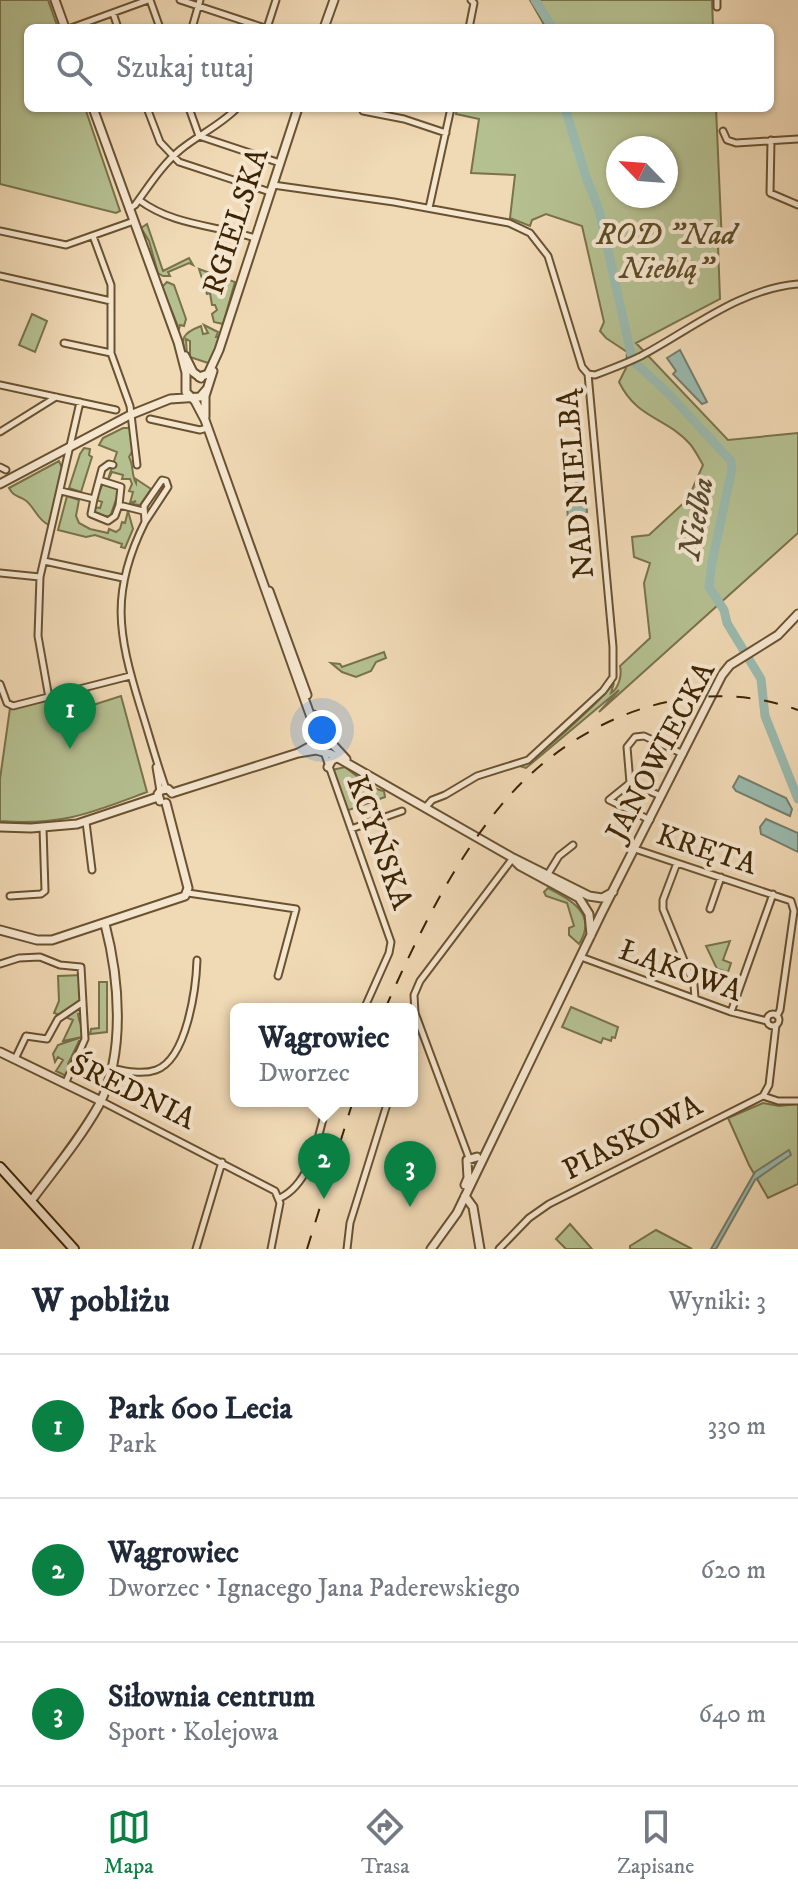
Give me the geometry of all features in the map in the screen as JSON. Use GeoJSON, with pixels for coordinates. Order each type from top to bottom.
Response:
{"type":"FeatureCollection","features":[{"type":"Feature","properties":{"kind":"main road"},"geometry":{"type":"LineString","coordinates":[[0,1167],[74,1249]]}},
{"type":"Feature","properties":{"kind":"street"},"geometry":{"type":"LineString","coordinates":[[55,0],[64,24]]}},
{"type":"Feature","properties":{"kind":"street"},"geometry":{"type":"LineString","coordinates":[[82,24],[149,0],[158,24]]}},
{"type":"Feature","properties":{"kind":"street"},"geometry":{"type":"LineString","coordinates":[[180,0],[199,3],[255,24]]}},
{"type":"Feature","properties":{"kind":"street"},"geometry":{"type":"LineString","coordinates":[[267,24],[276,0]]}},
{"type":"Feature","properties":{"kind":"street"},"geometry":{"type":"LineString","coordinates":[[325,24],[334,0]]}},
{"type":"Feature","properties":{"kind":"street"},"geometry":{"type":"LineString","coordinates":[[470,24],[474,3],[471,0]]}},
{"type":"Feature","properties":{"kind":"street"},"geometry":{"type":"LineString","coordinates":[[193,24],[199,3]]}},
{"type":"Feature","properties":{"kind":"street"},"geometry":{"type":"LineString","coordinates":[[113,13],[117,24]]}},
{"type":"Feature","properties":{"kind":"street"},"geometry":{"type":"LineString","coordinates":[[94,112],[178,342],[186,373],[186,392],[191,397]]}},
{"type":"Feature","properties":{"kind":"street"},"geometry":{"type":"LineString","coordinates":[[149,112],[160,142],[173,157]]}},
{"type":"Feature","properties":{"kind":"street"},"geometry":{"type":"LineString","coordinates":[[190,112],[199,136]]}},
{"type":"Feature","properties":{"kind":"street"},"geometry":{"type":"LineString","coordinates":[[129,209],[173,157],[233,112]]}},
{"type":"Feature","properties":{"kind":"street","name":"RGIELSKA"},"geometry":{"type":"LineString","coordinates":[[206,390],[297,112]]}},
{"type":"Feature","properties":{"kind":"street"},"geometry":{"type":"LineString","coordinates":[[368,112],[404,119],[446,133]]}},
{"type":"Feature","properties":{"kind":"street"},"geometry":{"type":"LineString","coordinates":[[429,208],[450,112]]}},
{"type":"Feature","properties":{"kind":"street"},"geometry":{"type":"LineString","coordinates":[[723,131],[727,140],[736,143],[798,139]]}},
{"type":"Feature","properties":{"kind":"street"},"geometry":{"type":"LineString","coordinates":[[199,136],[280,163]]}},
{"type":"Feature","properties":{"kind":"street"},"geometry":{"type":"LineString","coordinates":[[771,140],[770,193],[798,205]]}},
{"type":"Feature","properties":{"kind":"street","name":"NAD NIELBĄ"},"geometry":{"type":"LineString","coordinates":[[173,157],[185,166],[271,188],[429,208],[509,223],[533,236],[548,256],[582,370],[588,374],[613,647],[613,677],[528,760],[468,780],[432,800],[425,808]]}},
{"type":"Feature","properties":{"kind":"street"},"geometry":{"type":"LineString","coordinates":[[139,200],[155,212],[175,220],[255,238]]}},
{"type":"Feature","properties":{"kind":"street"},"geometry":{"type":"LineString","coordinates":[[0,231],[61,245],[134,221]]}},
{"type":"Feature","properties":{"kind":"street"},"geometry":{"type":"LineString","coordinates":[[93,236],[109,278],[111,353],[127,398],[137,465]]}},
{"type":"Feature","properties":{"kind":"street"},"geometry":{"type":"LineString","coordinates":[[0,276],[111,301]]}},
{"type":"Feature","properties":{"kind":"street"},"geometry":{"type":"LineString","coordinates":[[588,374],[595,375],[641,356],[730,305],[775,288],[798,284]]}},
{"type":"Feature","properties":{"kind":"street"},"geometry":{"type":"LineString","coordinates":[[0,484],[130,415],[170,399],[202,396],[206,390],[205,381],[191,369],[178,342]]}},
{"type":"Feature","properties":{"kind":"street"},"geometry":{"type":"LineString","coordinates":[[64,343],[111,353]]}},
{"type":"Feature","properties":{"kind":"street","name":"RGIELSKA"},"geometry":{"type":"LineString","coordinates":[[198,377],[208,374],[219,350]]}},
{"type":"Feature","properties":{"kind":"street"},"geometry":{"type":"LineString","coordinates":[[170,399],[190,378],[198,377]]}},
{"type":"Feature","properties":{"kind":"street"},"geometry":{"type":"LineString","coordinates":[[0,385],[116,410]]}},
{"type":"Feature","properties":{"kind":"street","name":"KCYŃSKA"},"geometry":{"type":"LineString","coordinates":[[206,390],[207,424]]}},
{"type":"Feature","properties":{"kind":"street"},"geometry":{"type":"LineString","coordinates":[[0,432],[56,397]]}},
{"type":"Feature","properties":{"kind":"street","name":"KCYŃSKA"},"geometry":{"type":"LineString","coordinates":[[191,397],[207,424],[325,747],[328,767],[390,947],[367,1003]]}},
{"type":"Feature","properties":{"kind":"street"},"geometry":{"type":"LineString","coordinates":[[49,698],[38,636],[40,577],[80,402]]}},
{"type":"Feature","properties":{"kind":"street"},"geometry":{"type":"LineString","coordinates":[[150,419],[200,430],[207,424]]}},
{"type":"Feature","properties":{"kind":"street"},"geometry":{"type":"LineString","coordinates":[[99,480],[121,487],[115,516],[108,521],[91,514],[99,480],[105,466],[113,465]]}},
{"type":"Feature","properties":{"kind":"street"},"geometry":{"type":"LineString","coordinates":[[145,522],[143,511],[162,480],[166,481],[167,490],[145,522],[129,555],[123,578],[121,622],[130,676],[164,792],[160,801],[166,803],[188,893]]}},
{"type":"Feature","properties":{"kind":"street"},"geometry":{"type":"LineString","coordinates":[[61,491],[94,499]]}},
{"type":"Feature","properties":{"kind":"street"},"geometry":{"type":"LineString","coordinates":[[119,505],[143,511]]}},
{"type":"Feature","properties":{"kind":"street"},"geometry":{"type":"LineString","coordinates":[[44,561],[123,578]]}},
{"type":"Feature","properties":{"kind":"street"},"geometry":{"type":"LineString","coordinates":[[0,573],[40,577]]}},
{"type":"Feature","properties":{"kind":"street","name":"JANOWIECKA"},"geometry":{"type":"LineString","coordinates":[[461,1201],[476,1162],[493,1135],[722,675],[728,667],[778,635],[798,614]]}},
{"type":"Feature","properties":{"kind":"street"},"geometry":{"type":"LineString","coordinates":[[0,684],[7,703],[13,706],[130,676]]}},
{"type":"Feature","properties":{"kind":"street"},"geometry":{"type":"LineString","coordinates":[[630,783],[627,747],[635,737],[644,736],[683,754]]}},
{"type":"Feature","properties":{"kind":"street"},"geometry":{"type":"LineString","coordinates":[[0,827],[43,828],[86,822],[164,792],[325,747],[352,766]]}},
{"type":"Feature","properties":{"kind":"street"},"geometry":{"type":"LineString","coordinates":[[325,747],[337,758],[513,858],[602,901],[603,911],[596,916],[571,893],[520,866],[513,858]]}},
{"type":"Feature","properties":{"kind":"street"},"geometry":{"type":"LineString","coordinates":[[328,767],[337,758]]}},
{"type":"Feature","properties":{"kind":"street"},"geometry":{"type":"LineString","coordinates":[[630,783],[661,796]]}},
{"type":"Feature","properties":{"kind":"street"},"geometry":{"type":"LineString","coordinates":[[630,783],[609,800],[650,820]]}},
{"type":"Feature","properties":{"kind":"street"},"geometry":{"type":"LineString","coordinates":[[351,829],[402,811]]}},
{"type":"Feature","properties":{"kind":"street"},"geometry":{"type":"LineString","coordinates":[[86,822],[92,870]]}},
{"type":"Feature","properties":{"kind":"street"},"geometry":{"type":"LineString","coordinates":[[10,896],[41,894],[45,891],[43,828]]}},
{"type":"Feature","properties":{"kind":"street"},"geometry":{"type":"LineString","coordinates":[[548,874],[559,856],[573,845]]}},
{"type":"Feature","properties":{"kind":"street","name":"KRĘTA"},"geometry":{"type":"LineString","coordinates":[[635,849],[789,899],[794,907],[777,1016]]}},
{"type":"Feature","properties":{"kind":"street"},"geometry":{"type":"LineString","coordinates":[[413,1003],[418,984],[513,858]]}},
{"type":"Feature","properties":{"kind":"street"},"geometry":{"type":"LineString","coordinates":[[677,863],[663,900],[663,909],[694,985],[695,998]]}},
{"type":"Feature","properties":{"kind":"street"},"geometry":{"type":"LineString","coordinates":[[710,909],[721,877]]}},
{"type":"Feature","properties":{"kind":"street"},"geometry":{"type":"LineString","coordinates":[[591,937],[588,901],[614,890]]}},
{"type":"Feature","properties":{"kind":"street"},"geometry":{"type":"LineString","coordinates":[[0,930],[47,940],[105,924],[188,893],[296,909],[278,976]]}},
{"type":"Feature","properties":{"kind":"street"},"geometry":{"type":"LineString","coordinates":[[731,1012],[773,894]]}},
{"type":"Feature","properties":{"kind":"street"},"geometry":{"type":"LineString","coordinates":[[31,1201],[101,1101],[111,1067],[118,1008],[105,924]]}},
{"type":"Feature","properties":{"kind":"street"},"geometry":{"type":"LineString","coordinates":[[0,964],[19,958],[40,957],[60,965],[80,966],[85,1041],[65,1084]]}},
{"type":"Feature","properties":{"kind":"street","name":"ŁĄKOWA"},"geometry":{"type":"LineString","coordinates":[[581,957],[731,1012],[767,1021]]}},
{"type":"Feature","properties":{"kind":"street"},"geometry":{"type":"LineString","coordinates":[[111,1067],[151,1072],[171,1059],[188,1022],[197,960]]}},
{"type":"Feature","properties":{"kind":"street"},"geometry":{"type":"LineString","coordinates":[[15,1059],[26,1036],[47,1039],[61,1016],[83,1002]]}},
{"type":"Feature","properties":{"kind":"street"},"geometry":{"type":"LineString","coordinates":[[776,1025],[770,1025],[767,1021],[771,1014],[777,1016],[779,1021],[769,1085],[763,1096],[778,1101],[798,1101]]}},
{"type":"Feature","properties":{"kind":"street"},"geometry":{"type":"LineString","coordinates":[[418,1018],[476,1162],[466,1164],[468,1178],[461,1201],[431,1249]]}},
{"type":"Feature","properties":{"kind":"street","name":"ŚREDNIA"},"geometry":{"type":"LineString","coordinates":[[0,1052],[222,1162],[273,1190],[280,1198]]}},
{"type":"Feature","properties":{"kind":"street","name":"PIASKOWA"},"geometry":{"type":"LineString","coordinates":[[499,1249],[529,1218],[549,1204],[763,1096]]}},
{"type":"Feature","properties":{"kind":"street"},"geometry":{"type":"LineString","coordinates":[[271,1249],[280,1198],[292,1191],[305,1173],[326,1107]]}},
{"type":"Feature","properties":{"kind":"street"},"geometry":{"type":"LineString","coordinates":[[347,1249],[351,1220],[386,1107]]}},
{"type":"Feature","properties":{"kind":"street"},"geometry":{"type":"LineString","coordinates":[[196,1249],[222,1162]]}},
{"type":"Feature","properties":{"kind":"street"},"geometry":{"type":"LineString","coordinates":[[461,1201],[474,1216],[478,1249]]}},
{"type":"Feature","properties":{"kind":"green space"},"geometry":{"type":"Polygon","coordinates":[[[0,0],[48,0],[57,24],[24,24],[24,112],[86,112],[120,211],[116,213],[0,184],[0,0]]]}},
{"type":"Feature","properties":{"kind":"green space"},"geometry":{"type":"Polygon","coordinates":[[[530,0],[712,0],[713,24],[544,24],[530,0]]]}},
{"type":"Feature","properties":{"kind":"green space","name":"ROD \"Nad Nieblą\""},"geometry":{"type":"Polygon","coordinates":[[[456,112],[716,112],[722,244],[718,245],[720,299],[636,343],[728,440],[798,433],[798,533],[599,712],[619,690],[526,768],[519,766],[554,741],[614,683],[611,693],[614,691],[621,673],[620,666],[650,638],[644,583],[650,563],[634,557],[632,537],[649,535],[688,499],[703,465],[681,435],[634,404],[619,382],[626,368],[627,352],[600,331],[604,322],[582,226],[546,214],[532,220],[530,226],[510,218],[515,175],[471,173],[479,119],[456,112]]]}},
{"type":"Feature","properties":{"kind":"green space"},"geometry":{"type":"Polygon","coordinates":[[[147,224],[163,271],[189,258],[193,265],[189,263],[168,272],[170,276],[158,273],[149,241],[141,228],[147,224]]]}},
{"type":"Feature","properties":{"kind":"green space"},"geometry":{"type":"Polygon","coordinates":[[[199,269],[235,282],[223,324],[214,322],[212,314],[217,310],[212,305],[210,293],[207,294],[199,269]]]}},
{"type":"Feature","properties":{"kind":"green space"},"geometry":{"type":"Polygon","coordinates":[[[167,282],[174,285],[186,319],[179,329],[162,287],[167,282]]]}},
{"type":"Feature","properties":{"kind":"green space"},"geometry":{"type":"Polygon","coordinates":[[[32,314],[47,321],[35,352],[19,345],[32,314]]]}},
{"type":"Feature","properties":{"kind":"green space"},"geometry":{"type":"Polygon","coordinates":[[[204,325],[218,332],[216,337],[220,337],[211,364],[190,357],[190,341],[186,339],[187,356],[183,345],[184,337],[201,326],[203,334],[208,333],[204,325]]]}},
{"type":"Feature","properties":{"kind":"green space"},"geometry":{"type":"Polygon","coordinates":[[[123,428],[130,428],[133,450],[129,457],[134,480],[151,489],[140,505],[132,504],[136,501],[130,503],[133,492],[129,491],[132,484],[130,479],[122,479],[123,475],[112,472],[107,482],[117,452],[99,445],[103,438],[123,428]]]}},
{"type":"Feature","properties":{"kind":"green space"},"geometry":{"type":"Polygon","coordinates":[[[84,448],[90,449],[89,455],[92,457],[81,492],[69,488],[84,448]]]}},
{"type":"Feature","properties":{"kind":"green space"},"geometry":{"type":"Polygon","coordinates":[[[59,461],[62,468],[49,525],[9,488],[59,461]]]}},
{"type":"Feature","properties":{"kind":"green space"},"geometry":{"type":"Polygon","coordinates":[[[103,483],[119,491],[110,517],[96,514],[93,510],[94,507],[100,508],[102,502],[96,500],[103,483]]]}},
{"type":"Feature","properties":{"kind":"green space"},"geometry":{"type":"Polygon","coordinates":[[[67,496],[79,500],[76,516],[79,523],[90,529],[116,532],[122,522],[125,523],[128,511],[133,529],[125,548],[121,547],[122,544],[95,535],[86,537],[58,530],[67,496]]]}},
{"type":"Feature","properties":{"kind":"green space"},"geometry":{"type":"Polygon","coordinates":[[[384,652],[386,658],[376,662],[371,671],[356,677],[342,672],[331,663],[342,667],[384,652]]]}},
{"type":"Feature","properties":{"kind":"green space"},"geometry":{"type":"Polygon","coordinates":[[[88,690],[93,705],[121,696],[147,792],[59,820],[0,821],[0,779],[10,708],[88,690]]]}},
{"type":"Feature","properties":{"kind":"green space"},"geometry":{"type":"Polygon","coordinates":[[[345,767],[384,791],[385,797],[346,811],[332,770],[345,767]]]}},
{"type":"Feature","properties":{"kind":"green space"},"geometry":{"type":"Polygon","coordinates":[[[548,888],[573,903],[584,916],[584,933],[579,944],[569,935],[569,928],[574,926],[567,903],[546,896],[544,892],[548,888]]]}},
{"type":"Feature","properties":{"kind":"green space"},"geometry":{"type":"Polygon","coordinates":[[[730,941],[723,960],[731,963],[728,972],[717,969],[706,946],[730,941]]]}},
{"type":"Feature","properties":{"kind":"green space"},"geometry":{"type":"Polygon","coordinates":[[[82,975],[84,1013],[78,1014],[85,1041],[79,1041],[68,1064],[72,1070],[68,1077],[56,1071],[63,1060],[58,1057],[55,1062],[53,1054],[58,1045],[82,1037],[63,1041],[73,1020],[54,1013],[59,1001],[58,976],[82,975]]]}},
{"type":"Feature","properties":{"kind":"green space"},"geometry":{"type":"Polygon","coordinates":[[[99,982],[107,982],[107,1032],[90,1034],[91,1029],[99,1028],[99,982]]]}},
{"type":"Feature","properties":{"kind":"green space"},"geometry":{"type":"Polygon","coordinates":[[[571,1007],[618,1027],[615,1038],[612,1037],[611,1041],[603,1038],[601,1043],[562,1027],[571,1007]]]}},
{"type":"Feature","properties":{"kind":"green space"},"geometry":{"type":"Polygon","coordinates":[[[763,1103],[779,1106],[798,1104],[798,1184],[768,1198],[728,1118],[763,1103]]]}},
{"type":"Feature","properties":{"kind":"green space"},"geometry":{"type":"Polygon","coordinates":[[[570,1224],[592,1249],[566,1249],[556,1239],[570,1224]]]}},
{"type":"Feature","properties":{"kind":"green space"},"geometry":{"type":"Polygon","coordinates":[[[656,1230],[692,1249],[630,1249],[630,1246],[656,1230]]]}},
{"type":"Feature","properties":{"kind":"water"},"geometry":{"type":"Polygon","coordinates":[[[680,350],[707,402],[702,404],[673,374],[676,371],[667,358],[680,350]]]}},
{"type":"Feature","properties":{"kind":"water"},"geometry":{"type":"Polygon","coordinates":[[[576,483],[585,486],[587,512],[573,524],[568,521],[567,504],[576,483]]]}},
{"type":"Feature","properties":{"kind":"water"},"geometry":{"type":"Polygon","coordinates":[[[739,776],[786,798],[792,809],[790,816],[736,791],[733,787],[739,776]]]}},
{"type":"Feature","properties":{"kind":"water"},"geometry":{"type":"Polygon","coordinates":[[[766,819],[798,833],[798,852],[761,834],[760,827],[766,819]]]}},
{"type":"Feature","properties":{"kind":"water"},"geometry":{"type":"Polygon","coordinates":[[[789,1150],[791,1155],[755,1180],[716,1249],[711,1249],[755,1172],[789,1150]]]}},
{"type":"Feature","properties":{"kind":"waterway","name":"Nielba"},"geometry":{"type":"LineString","coordinates":[[535,0],[550,24]]}},
{"type":"Feature","properties":{"kind":"waterway","name":"Nielba"},"geometry":{"type":"LineString","coordinates":[[566,112],[599,210],[631,354]]}},
{"type":"Feature","properties":{"kind":"waterway","name":"Nielba"},"geometry":{"type":"LineString","coordinates":[[634,362],[668,393],[731,461],[709,587],[761,679],[765,716],[798,799]]}},
{"type":"Feature","properties":{"kind":"railway"},"geometry":{"type":"LineString","coordinates":[[388,1003],[423,929],[468,850],[503,803],[532,773],[564,748],[599,726],[637,710],[676,700],[717,696],[758,699],[798,710]]}},
{"type":"Feature","properties":{"kind":"railway"},"geometry":{"type":"LineString","coordinates":[[307,1249],[351,1107]]}},
{"type":"Feature","properties":{"kind":"place","name":"Park 600 Lecia"},"geometry":{"type":"Point","coordinates":[70,749]}},
{"type":"Feature","properties":{"kind":"place","name":"Wągrowiec"},"geometry":{"type":"Point","coordinates":[324,1199]}},
{"type":"Feature","properties":{"kind":"place","name":"Siłownia centrum"},"geometry":{"type":"Point","coordinates":[410,1207]}}]}
